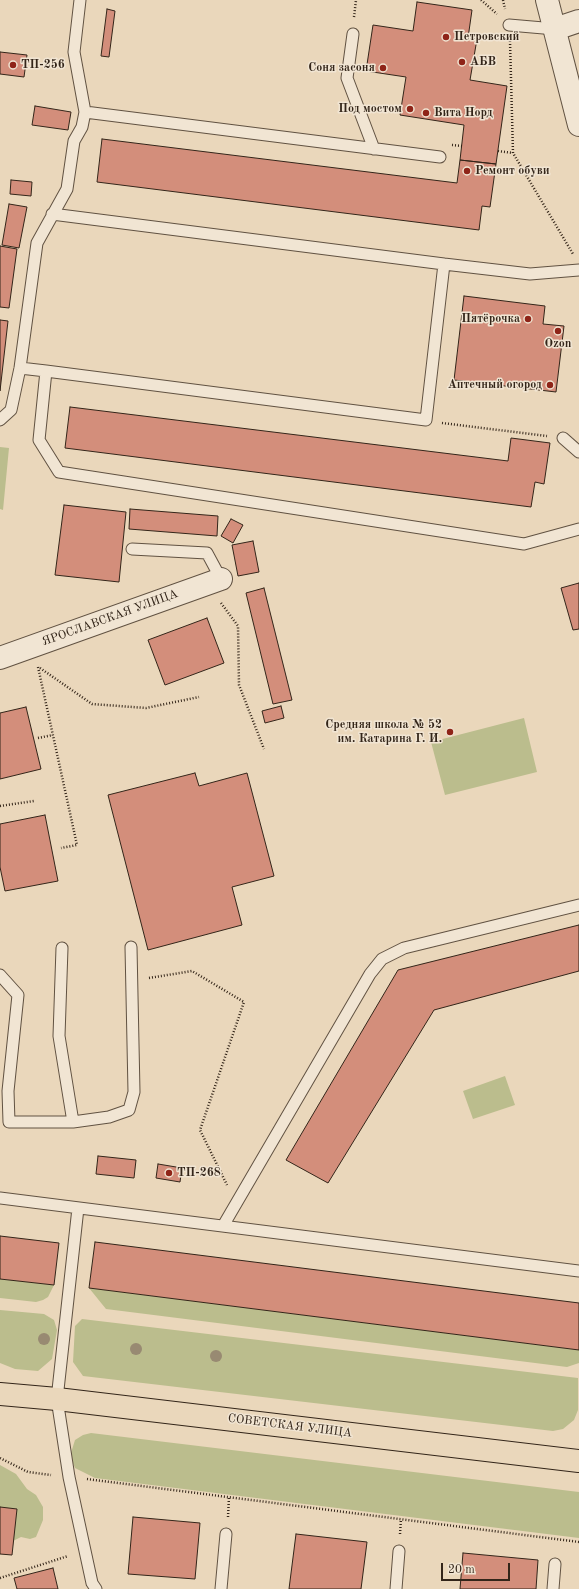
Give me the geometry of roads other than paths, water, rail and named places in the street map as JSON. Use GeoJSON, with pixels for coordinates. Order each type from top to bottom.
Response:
{"type":"FeatureCollection","features":[{"type":"Feature","properties":{"kind":"main road","name":"СОВЕТСКАЯ УЛИЦА"},"geometry":{"type":"LineString","coordinates":[[0,1394],[57,1399],[579,1461]]}},
{"type":"Feature","properties":{"kind":"street"},"geometry":{"type":"LineString","coordinates":[[547,0],[579,125]]}},
{"type":"Feature","properties":{"kind":"street"},"geometry":{"type":"LineString","coordinates":[[554,29],[579,21]]}},
{"type":"Feature","properties":{"kind":"street","name":"ЯРОСЛАВСКАЯ УЛИЦА"},"geometry":{"type":"LineString","coordinates":[[0,658],[36,656],[214,581]]}},
{"type":"Feature","properties":{"kind":"lane"},"geometry":{"type":"LineString","coordinates":[[0,420],[11,410],[20,368],[37,243],[67,189],[74,141],[82,127],[85,112],[74,52],[80,0]]}},
{"type":"Feature","properties":{"kind":"lane"},"geometry":{"type":"LineString","coordinates":[[509,25],[554,29]]}},
{"type":"Feature","properties":{"kind":"lane"},"geometry":{"type":"LineString","coordinates":[[353,34],[347,78],[374,149]]}},
{"type":"Feature","properties":{"kind":"lane"},"geometry":{"type":"LineString","coordinates":[[85,112],[440,157]]}},
{"type":"Feature","properties":{"kind":"lane"},"geometry":{"type":"LineString","coordinates":[[52,214],[530,274],[579,270]]}},
{"type":"Feature","properties":{"kind":"lane"},"geometry":{"type":"LineString","coordinates":[[20,368],[426,420],[444,264]]}},
{"type":"Feature","properties":{"kind":"lane"},"geometry":{"type":"LineString","coordinates":[[46,371],[39,440],[59,472],[524,544],[579,529]]}},
{"type":"Feature","properties":{"kind":"lane"},"geometry":{"type":"LineString","coordinates":[[563,438],[579,452]]}},
{"type":"Feature","properties":{"kind":"lane"},"geometry":{"type":"LineString","coordinates":[[132,550],[207,553],[214,581]]}},
{"type":"Feature","properties":{"kind":"lane"},"geometry":{"type":"LineString","coordinates":[[223,1226],[370,974],[382,958],[404,948],[579,905]]}},
{"type":"Feature","properties":{"kind":"lane"},"geometry":{"type":"LineString","coordinates":[[0,975],[18,995],[8,1091],[9,1122],[73,1122],[109,1118],[129,1110],[134,1092],[131,947]]}},
{"type":"Feature","properties":{"kind":"lane"},"geometry":{"type":"LineString","coordinates":[[62,948],[59,1036],[73,1122]]}},
{"type":"Feature","properties":{"kind":"lane"},"geometry":{"type":"LineString","coordinates":[[0,1198],[579,1271]]}},
{"type":"Feature","properties":{"kind":"lane"},"geometry":{"type":"LineString","coordinates":[[78,1208],[57,1399],[69,1477],[92,1583],[96,1589]]}},
{"type":"Feature","properties":{"kind":"lane"},"geometry":{"type":"LineString","coordinates":[[221,1589],[226,1534]]}},
{"type":"Feature","properties":{"kind":"lane"},"geometry":{"type":"LineString","coordinates":[[396,1589],[399,1551]]}},
{"type":"Feature","properties":{"kind":"lane"},"geometry":{"type":"LineString","coordinates":[[553,1589],[555,1564]]}},
{"type":"Feature","properties":{"kind":"place","name":"Петровский"},"geometry":{"type":"Point","coordinates":[446,37]}},
{"type":"Feature","properties":{"kind":"place","name":"АБВ"},"geometry":{"type":"Point","coordinates":[462,62]}},
{"type":"Feature","properties":{"kind":"place","name":"ТП-256"},"geometry":{"type":"Point","coordinates":[13,65]}},
{"type":"Feature","properties":{"kind":"place","name":"Соня засоня"},"geometry":{"type":"Point","coordinates":[383,68]}},
{"type":"Feature","properties":{"kind":"place","name":"Под мостом"},"geometry":{"type":"Point","coordinates":[410,109]}},
{"type":"Feature","properties":{"kind":"place","name":"Вита Норд"},"geometry":{"type":"Point","coordinates":[426,113]}},
{"type":"Feature","properties":{"kind":"place","name":"Ремонт обуви"},"geometry":{"type":"Point","coordinates":[467,171]}},
{"type":"Feature","properties":{"kind":"place","name":"Пятёрочка"},"geometry":{"type":"Point","coordinates":[528,319]}},
{"type":"Feature","properties":{"kind":"place","name":"Ozon"},"geometry":{"type":"Point","coordinates":[558,331]}},
{"type":"Feature","properties":{"kind":"place","name":"Аптечный огород"},"geometry":{"type":"Point","coordinates":[550,385]}},
{"type":"Feature","properties":{"kind":"place","name":"Средняя школа № 52 им. Катарина Г. И."},"geometry":{"type":"Point","coordinates":[450,732]}},
{"type":"Feature","properties":{"kind":"place","name":"ТП-268"},"geometry":{"type":"Point","coordinates":[169,1173]}}]}
